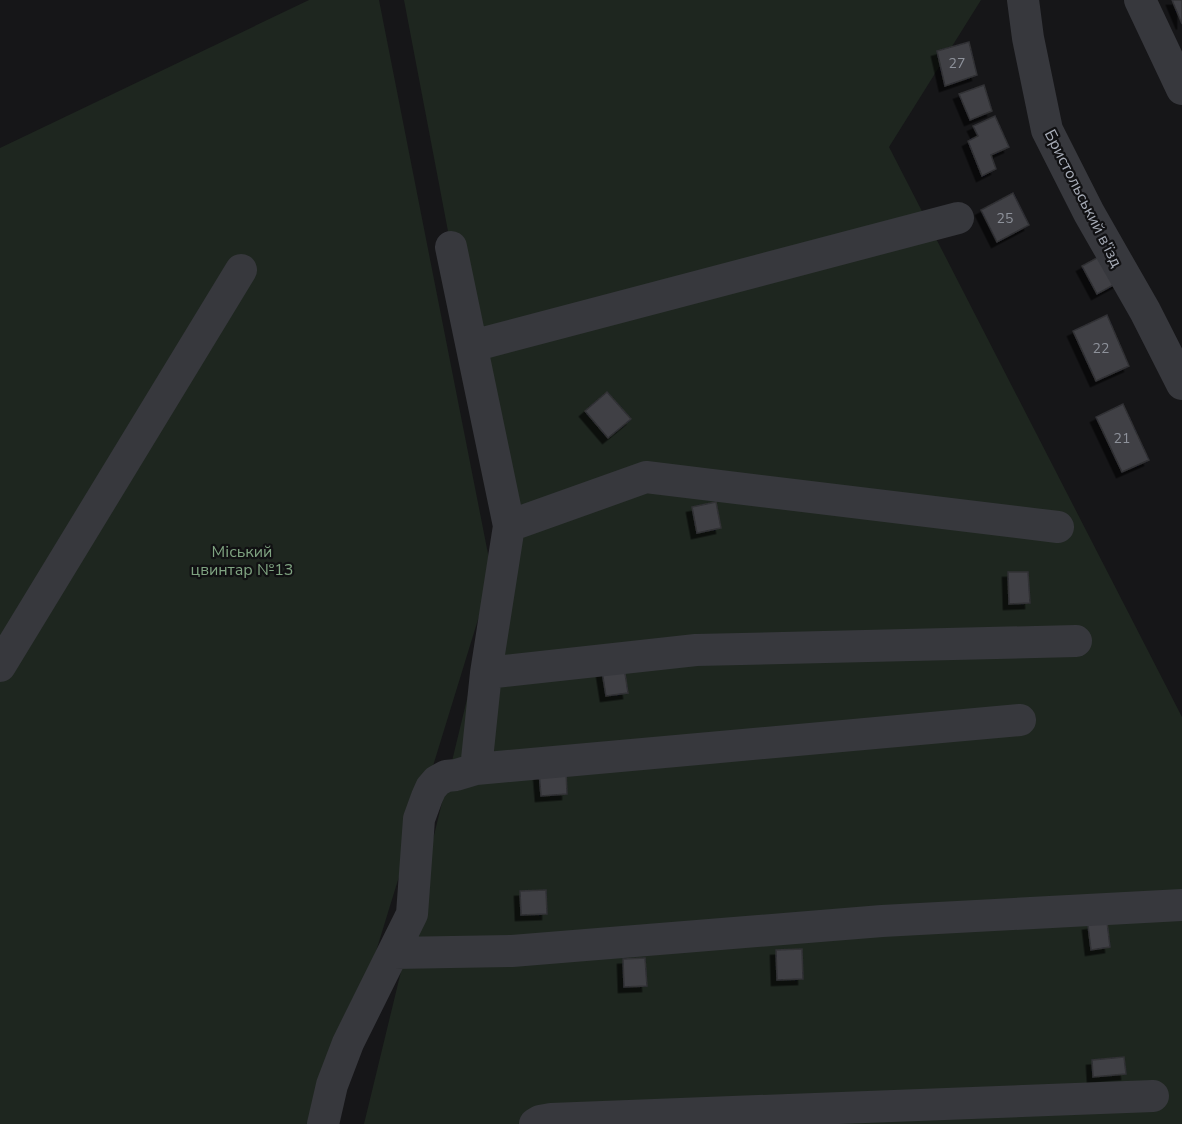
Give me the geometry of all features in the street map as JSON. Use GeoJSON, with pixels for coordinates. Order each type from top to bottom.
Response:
{"type":"FeatureCollection","features":[{"type":"Feature","properties":{"kind":"street","name":"Бристольський в'їзд"},"geometry":{"type":"LineString","coordinates":[[1023,0],[1028,38],[1047,130],[1089,213],[1145,311],[1182,384]]}},
{"type":"Feature","properties":{"kind":"street"},"geometry":{"type":"LineString","coordinates":[[1140,0],[1182,89]]}},
{"type":"Feature","properties":{"kind":"street"},"geometry":{"type":"LineString","coordinates":[[472,346],[958,219]]}},
{"type":"Feature","properties":{"kind":"street"},"geometry":{"type":"LineString","coordinates":[[451,247],[509,526],[486,673],[476,769]]}},
{"type":"Feature","properties":{"kind":"street"},"geometry":{"type":"LineString","coordinates":[[0,666],[241,270]]}},
{"type":"Feature","properties":{"kind":"street"},"geometry":{"type":"LineString","coordinates":[[509,526],[646,477],[1058,527]]}},
{"type":"Feature","properties":{"kind":"street"},"geometry":{"type":"LineString","coordinates":[[486,673],[696,650],[1076,641]]}},
{"type":"Feature","properties":{"kind":"street"},"geometry":{"type":"LineString","coordinates":[[323,1124],[332,1085],[348,1043],[412,914],[419,819],[430,788],[437,781],[446,776],[476,769],[1020,720]]}},
{"type":"Feature","properties":{"kind":"street"},"geometry":{"type":"LineString","coordinates":[[394,953],[512,951],[882,921],[1182,904]]}},
{"type":"Feature","properties":{"kind":"street"},"geometry":{"type":"LineString","coordinates":[[535,1124],[551,1119],[1153,1096]]}},
{"type":"Feature","properties":{"kind":"green space","name":"Міський цвинтар №13"},"geometry":{"type":"Polygon","coordinates":[[[309,0],[379,0],[492,574],[323,1124],[0,1124],[0,148],[309,0]]]}},
{"type":"Feature","properties":{"kind":"green space"},"geometry":{"type":"Polygon","coordinates":[[[404,0],[981,0],[889,147],[1182,717],[1182,1124],[364,1124],[509,526],[451,247],[404,0]]]}},
{"type":"Feature","properties":{"kind":"building"},"geometry":{"type":"Polygon","coordinates":[[[1172,0],[1182,0],[1182,24],[1172,0]]]}},
{"type":"Feature","properties":{"kind":"building"},"geometry":{"type":"Polygon","coordinates":[[[969,42],[977,75],[945,86],[937,51],[969,42]]]}},
{"type":"Feature","properties":{"kind":"building"},"geometry":{"type":"Polygon","coordinates":[[[984,85],[992,111],[970,120],[959,94],[984,85]]]}},
{"type":"Feature","properties":{"kind":"building"},"geometry":{"type":"Polygon","coordinates":[[[995,116],[1009,147],[991,155],[996,169],[982,176],[968,141],[978,136],[973,126],[995,116]]]}},
{"type":"Feature","properties":{"kind":"building"},"geometry":{"type":"Polygon","coordinates":[[[1013,193],[1029,225],[997,242],[981,210],[1013,193]]]}},
{"type":"Feature","properties":{"kind":"building"},"geometry":{"type":"Polygon","coordinates":[[[1104,254],[1119,282],[1097,294],[1082,266],[1104,254]]]}},
{"type":"Feature","properties":{"kind":"building"},"geometry":{"type":"Polygon","coordinates":[[[1107,315],[1129,366],[1096,381],[1073,331],[1107,315]]]}},
{"type":"Feature","properties":{"kind":"building"},"geometry":{"type":"Polygon","coordinates":[[[607,392],[631,419],[608,438],[585,411],[607,392]]]}},
{"type":"Feature","properties":{"kind":"building"},"geometry":{"type":"Polygon","coordinates":[[[1123,404],[1149,460],[1122,472],[1096,417],[1123,404]]]}},
{"type":"Feature","properties":{"kind":"building"},"geometry":{"type":"Polygon","coordinates":[[[716,502],[721,528],[697,533],[692,507],[716,502]]]}},
{"type":"Feature","properties":{"kind":"building"},"geometry":{"type":"Polygon","coordinates":[[[1008,572],[1028,572],[1030,603],[1009,604],[1008,572]]]}},
{"type":"Feature","properties":{"kind":"building"},"geometry":{"type":"Polygon","coordinates":[[[624,667],[628,693],[606,696],[602,671],[624,667]]]}},
{"type":"Feature","properties":{"kind":"building"},"geometry":{"type":"Polygon","coordinates":[[[566,770],[567,794],[541,796],[539,772],[566,770]]]}},
{"type":"Feature","properties":{"kind":"building"},"geometry":{"type":"Polygon","coordinates":[[[546,890],[547,914],[521,915],[520,891],[546,890]]]}},
{"type":"Feature","properties":{"kind":"building"},"geometry":{"type":"Polygon","coordinates":[[[1107,922],[1110,947],[1091,950],[1088,925],[1107,922]]]}},
{"type":"Feature","properties":{"kind":"building"},"geometry":{"type":"Polygon","coordinates":[[[802,949],[803,979],[777,980],[776,950],[802,949]]]}},
{"type":"Feature","properties":{"kind":"building"},"geometry":{"type":"Polygon","coordinates":[[[645,958],[647,986],[624,987],[623,959],[645,958]]]}},
{"type":"Feature","properties":{"kind":"building"},"geometry":{"type":"Polygon","coordinates":[[[1124,1057],[1126,1074],[1093,1077],[1092,1060],[1124,1057]]]}}]}
